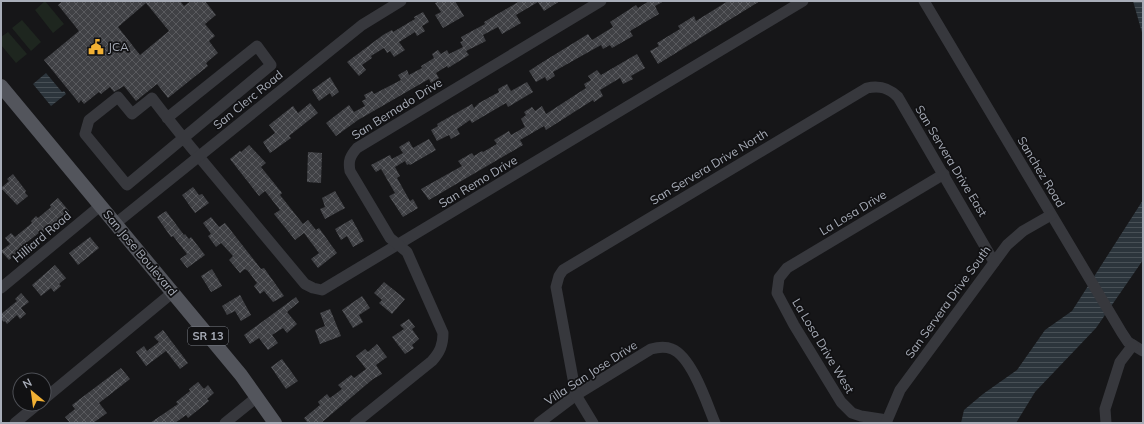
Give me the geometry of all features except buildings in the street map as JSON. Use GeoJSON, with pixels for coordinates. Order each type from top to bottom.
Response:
{"type":"FeatureCollection","features":[{"type":"Feature","properties":{"kind":"main road","name":"San Jose Boulevard"},"geometry":{"type":"LineString","coordinates":[[1,86],[257,397],[275,423]]}},
{"type":"Feature","properties":{"kind":"street","name":"San Clerc Road"},"geometry":{"type":"LineString","coordinates":[[115,224],[362,25],[401,1]]}},
{"type":"Feature","properties":{"kind":"street","name":"San Bernado Drive"},"geometry":{"type":"LineString","coordinates":[[355,423],[432,361],[439,352],[443,342],[443,333],[407,252],[390,238],[350,171],[348,163],[351,154],[357,148],[601,1]]}},
{"type":"Feature","properties":{"kind":"street","name":"San Remo Drive"},"geometry":{"type":"LineString","coordinates":[[183,137],[127,185],[85,134],[89,120],[118,97],[132,114],[152,98],[305,284],[322,290],[803,1]]}},
{"type":"Feature","properties":{"kind":"street","name":"Sanchez Road"},"geometry":{"type":"LineString","coordinates":[[924,1],[1083,266],[1116,324],[1128,342],[1138,348]]}},
{"type":"Feature","properties":{"kind":"street"},"geometry":{"type":"LineString","coordinates":[[167,118],[257,46],[271,65],[183,137]]}},
{"type":"Feature","properties":{"kind":"street","name":"San Servera Drive East"},"geometry":{"type":"LineString","coordinates":[[875,86],[886,88],[898,97],[994,262]]}},
{"type":"Feature","properties":{"kind":"street","name":"San Servera Drive North"},"geometry":{"type":"LineString","coordinates":[[576,395],[556,286],[559,276],[563,270],[797,128],[867,88],[875,86]]}},
{"type":"Feature","properties":{"kind":"street","name":"La Losa Drive"},"geometry":{"type":"LineString","coordinates":[[779,278],[787,268],[944,174]]}},
{"type":"Feature","properties":{"kind":"street","name":"Hilliard Road"},"geometry":{"type":"LineString","coordinates":[[1,288],[100,206]]}},
{"type":"Feature","properties":{"kind":"street","name":"San Servera Drive South"},"geometry":{"type":"LineString","coordinates":[[886,422],[900,390],[1013,238],[1052,215]]}},
{"type":"Feature","properties":{"kind":"street","name":"La Losa Drive West"},"geometry":{"type":"LineString","coordinates":[[779,278],[777,293],[841,402],[852,413],[886,422]]}},
{"type":"Feature","properties":{"kind":"street"},"geometry":{"type":"LineString","coordinates":[[52,392],[172,293]]}},
{"type":"Feature","properties":{"kind":"street","name":"Villa San Jose Drive"},"geometry":{"type":"LineString","coordinates":[[539,423],[576,395],[651,349],[659,347],[673,349],[685,359],[715,423]]}},
{"type":"Feature","properties":{"kind":"street"},"geometry":{"type":"LineString","coordinates":[[1106,423],[1105,408],[1120,362],[1138,348]]}},
{"type":"Feature","properties":{"kind":"street"},"geometry":{"type":"LineString","coordinates":[[576,395],[592,423]]}},
{"type":"Feature","properties":{"kind":"street"},"geometry":{"type":"LineString","coordinates":[[225,423],[257,397]]}},
{"type":"Feature","properties":{"kind":"street"},"geometry":{"type":"LineString","coordinates":[[15,423],[28,412]]}},
{"type":"Feature","properties":{"kind":"shaded area"},"geometry":{"type":"Polygon","coordinates":[[[45,1],[64,24],[53,33],[35,10],[45,1]]]}},
{"type":"Feature","properties":{"kind":"shaded area"},"geometry":{"type":"Polygon","coordinates":[[[1133,1],[1143,1],[1143,36],[1133,1]]]}},
{"type":"Feature","properties":{"kind":"shaded area"},"geometry":{"type":"Polygon","coordinates":[[[22,20],[41,42],[31,51],[12,28],[22,20]]]}},
{"type":"Feature","properties":{"kind":"shaded area"},"geometry":{"type":"Polygon","coordinates":[[[8,32],[27,54],[16,63],[1,45],[1,37],[8,32]]]}},
{"type":"Feature","properties":{"kind":"shaded area"},"geometry":{"type":"Polygon","coordinates":[[[46,73],[62,92],[64,91],[66,94],[51,106],[33,84],[46,73]]]}},
{"type":"Feature","properties":{"kind":"shaded area"},"geometry":{"type":"Polygon","coordinates":[[[1143,200],[1143,260],[1096,328],[1035,392],[1016,423],[961,423],[964,410],[983,394],[1017,370],[1045,330],[1072,311],[1143,200]]]}},
{"type":"Feature","properties":{"kind":"place","name":"JCA"},"geometry":{"type":"Point","coordinates":[96,47]}}]}
